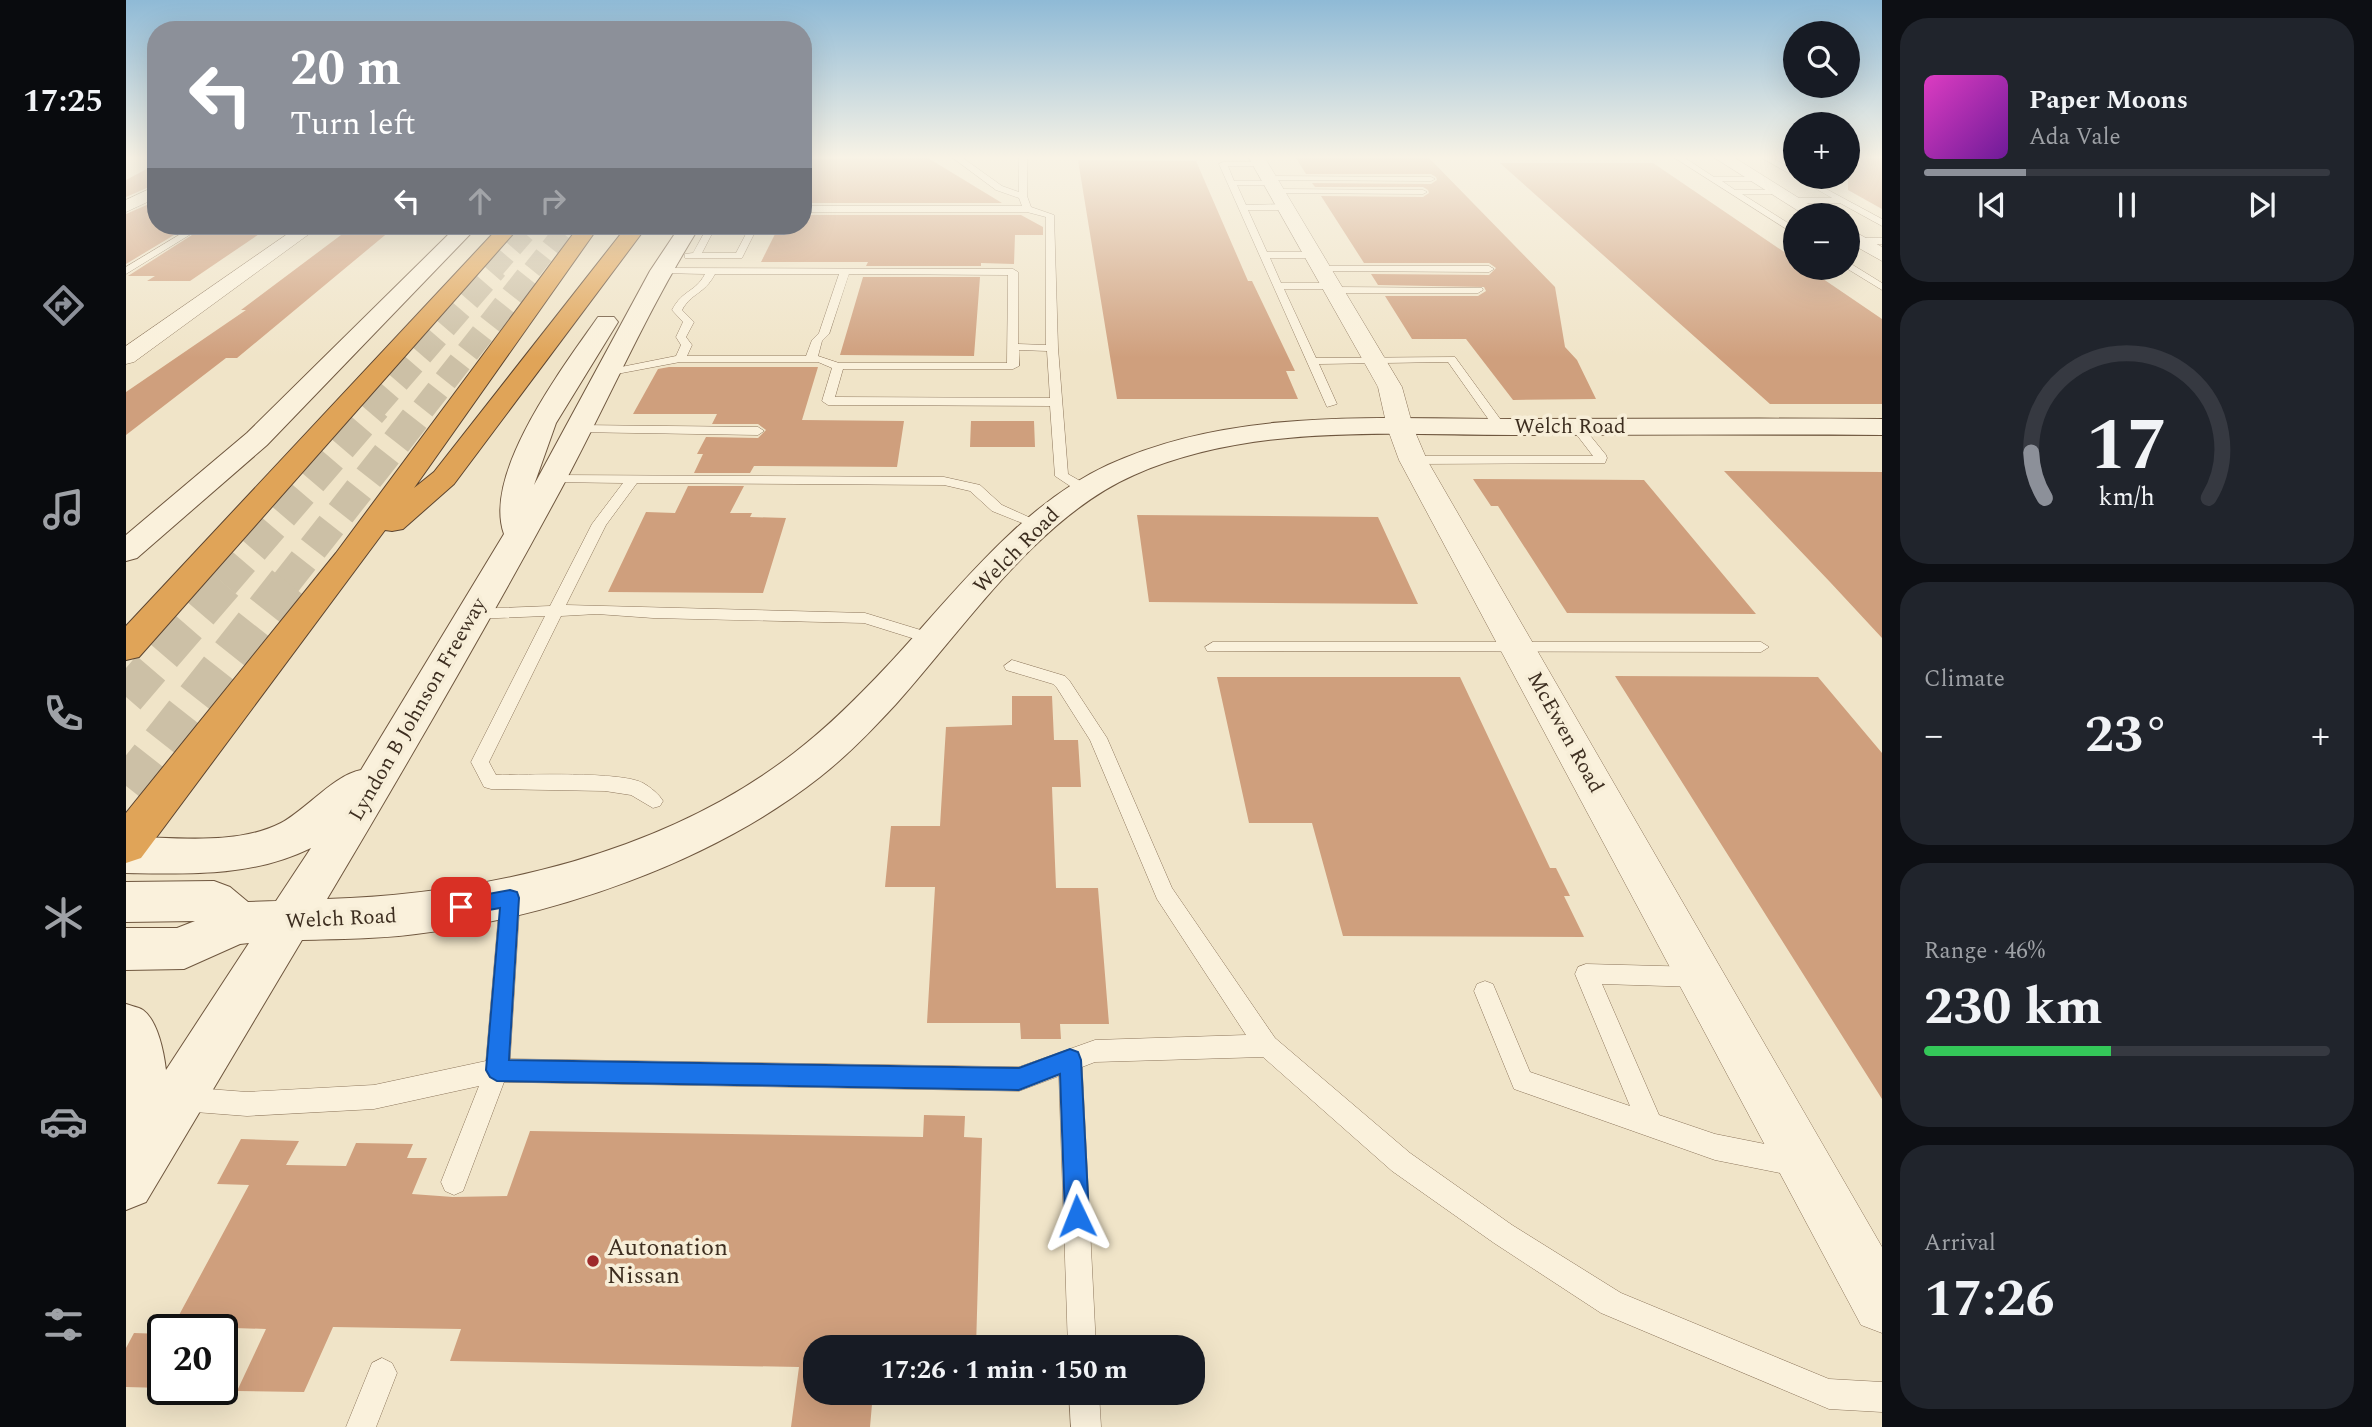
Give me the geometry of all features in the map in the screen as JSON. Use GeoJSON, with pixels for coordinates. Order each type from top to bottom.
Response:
{"type":"FeatureCollection","features":[{"type":"Feature","properties":{"kind":"highway"},"geometry":{"type":"LineString","coordinates":[[126,648],[502,235]]}},
{"type":"Feature","properties":{"kind":"highway"},"geometry":{"type":"LineString","coordinates":[[126,845],[347,559],[582,235]]}},
{"type":"Feature","properties":{"kind":"highway"},"geometry":{"type":"LineString","coordinates":[[347,559],[444,478],[630,235]]}},
{"type":"Feature","properties":{"kind":"highway"},"geometry":{"type":"LineString","coordinates":[[126,634],[170,600]]}},
{"type":"Feature","properties":{"kind":"main road"},"geometry":{"type":"LineString","coordinates":[[126,551],[257,439],[459,235]]}},
{"type":"Feature","properties":{"kind":"main road"},"geometry":{"type":"LineString","coordinates":[[518,534],[517,492],[527,457],[548,416],[659,235]]}},
{"type":"Feature","properties":{"kind":"main road","name":"Lyndon B Johnson Freeway"},"geometry":{"type":"LineString","coordinates":[[126,1182],[388,762],[552,479],[606,373],[684,235]]}},
{"type":"Feature","properties":{"kind":"main road","name":"Welch Road"},"geometry":{"type":"LineString","coordinates":[[126,948],[182,949],[239,923],[354,920],[423,913],[510,898],[621,865],[682,838],[754,799],[814,760],[845,733],[1037,524],[1084,489],[1125,468],[1203,443],[1289,431],[1406,444],[1500,427],[1878,430]]}},
{"type":"Feature","properties":{"kind":"main road"},"geometry":{"type":"LineString","coordinates":[[126,855],[232,855],[287,840],[324,818],[388,762]]}},
{"type":"Feature","properties":{"kind":"main road"},"geometry":{"type":"LineString","coordinates":[[126,902],[214,901],[239,923]]}},
{"type":"Feature","properties":{"kind":"main road"},"geometry":{"type":"LineString","coordinates":[[126,1140],[136,1098],[140,1057],[127,1029]]}},
{"type":"Feature","properties":{"kind":"street","name":"McEwen Road"},"geometry":{"type":"LineString","coordinates":[[1292,225],[1390,387],[1406,444],[1805,1165],[1865,1242],[1882,1304]]}},
{"type":"Feature","properties":{"kind":"street"},"geometry":{"type":"LineString","coordinates":[[126,358],[298,235]]}},
{"type":"Feature","properties":{"kind":"street"},"geometry":{"type":"LineString","coordinates":[[1860,243],[1882,255]]}},
{"type":"Feature","properties":{"kind":"lane"},"geometry":{"type":"LineString","coordinates":[[1050,225],[1052,348],[1062,475],[1084,489]]}},
{"type":"Feature","properties":{"kind":"lane"},"geometry":{"type":"LineString","coordinates":[[1250,225],[1331,404]]}},
{"type":"Feature","properties":{"kind":"lane"},"geometry":{"type":"LineString","coordinates":[[126,271],[185,235]]}},
{"type":"Feature","properties":{"kind":"lane"},"geometry":{"type":"LineString","coordinates":[[696,256],[707,235]]}},
{"type":"Feature","properties":{"kind":"lane"},"geometry":{"type":"LineString","coordinates":[[666,263],[696,256],[739,256],[750,235]]}},
{"type":"Feature","properties":{"kind":"lane"},"geometry":{"type":"LineString","coordinates":[[1860,240],[1882,241]]}},
{"type":"Feature","properties":{"kind":"lane"},"geometry":{"type":"LineString","coordinates":[[1264,255],[1325,275],[1478,290]]}},
{"type":"Feature","properties":{"kind":"lane"},"geometry":{"type":"LineString","coordinates":[[606,373],[680,359],[811,359],[838,366],[1013,366],[1013,272],[712,271],[666,263]]}},
{"type":"Feature","properties":{"kind":"lane"},"geometry":{"type":"LineString","coordinates":[[1278,286],[1325,275],[1489,269]]}},
{"type":"Feature","properties":{"kind":"lane"},"geometry":{"type":"LineString","coordinates":[[680,359],[687,345],[681,337],[689,322],[677,310],[684,297],[703,287],[712,271]]}},
{"type":"Feature","properties":{"kind":"lane"},"geometry":{"type":"LineString","coordinates":[[811,359],[817,340],[824,334],[845,271]]}},
{"type":"Feature","properties":{"kind":"lane"},"geometry":{"type":"LineString","coordinates":[[1860,272],[1882,286]]}},
{"type":"Feature","properties":{"kind":"lane"},"geometry":{"type":"LineString","coordinates":[[1012,347],[1052,348]]}},
{"type":"Feature","properties":{"kind":"lane"},"geometry":{"type":"LineString","coordinates":[[1312,361],[1451,359],[1500,427]]}},
{"type":"Feature","properties":{"kind":"lane"},"geometry":{"type":"LineString","coordinates":[[838,366],[828,401],[1056,402]]}},
{"type":"Feature","properties":{"kind":"lane"},"geometry":{"type":"LineString","coordinates":[[1406,444],[1600,460],[1576,426]]}},
{"type":"Feature","properties":{"kind":"lane"},"geometry":{"type":"LineString","coordinates":[[577,429],[758,431]]}},
{"type":"Feature","properties":{"kind":"lane"},"geometry":{"type":"LineString","coordinates":[[552,479],[944,481],[975,488],[998,508],[1037,524]]}},
{"type":"Feature","properties":{"kind":"lane"},"geometry":{"type":"LineString","coordinates":[[634,479],[599,524],[480,762],[491,782],[605,784],[636,788],[653,801]]}},
{"type":"Feature","properties":{"kind":"lane"},"geometry":{"type":"LineString","coordinates":[[474,614],[597,609],[653,613],[865,618],[931,639]]}},
{"type":"Feature","properties":{"kind":"lane"},"geometry":{"type":"LineString","coordinates":[[1213,647],[1761,646]]}},
{"type":"Feature","properties":{"kind":"lane"},"geometry":{"type":"LineString","coordinates":[[1013,666],[1059,680],[1098,738],[1164,893],[1267,1046],[1401,1162],[1503,1234],[1611,1303],[1829,1394],[1882,1397]]}},
{"type":"Feature","properties":{"kind":"lane"},"geometry":{"type":"LineString","coordinates":[[454,1182],[497,1070],[510,898]]}},
{"type":"Feature","properties":{"kind":"lane"},"geometry":{"type":"LineString","coordinates":[[1651,1126],[1586,974],[1702,977]]}},
{"type":"Feature","properties":{"kind":"lane"},"geometry":{"type":"LineString","coordinates":[[1485,991],[1522,1081],[1715,1147],[1805,1165]]}},
{"type":"Feature","properties":{"kind":"lane"},"geometry":{"type":"LineString","coordinates":[[180,1098],[247,1104],[374,1097],[497,1070],[1019,1079],[1095,1051],[1267,1046]]}},
{"type":"Feature","properties":{"kind":"lane"},"geometry":{"type":"LineString","coordinates":[[1070,1060],[1081,1335]]}},
{"type":"Feature","properties":{"kind":"lane"},"geometry":{"type":"LineString","coordinates":[[361,1427],[382,1373]]}},
{"type":"Feature","properties":{"kind":"lane"},"geometry":{"type":"LineString","coordinates":[[1085,1405],[1086,1427]]}},
{"type":"Feature","properties":{"kind":"building"},"geometry":{"type":"Polygon","coordinates":[[[126,225],[147,225],[147,235],[174,235],[126,264],[126,225]]]}},
{"type":"Feature","properties":{"kind":"building"},"geometry":{"type":"Polygon","coordinates":[[[812,225],[1039,225],[1043,227],[1043,235],[1015,235],[1014,264],[866,266],[868,262],[761,262],[774,235],[812,235],[812,225]]]}},
{"type":"Feature","properties":{"kind":"building"},"geometry":{"type":"Polygon","coordinates":[[[1089,225],[1224,225],[1248,281],[1252,281],[1295,371],[1286,371],[1298,399],[1117,399],[1089,225]]]}},
{"type":"Feature","properties":{"kind":"building"},"geometry":{"type":"Polygon","coordinates":[[[1339,225],[1494,225],[1555,287],[1565,347],[1577,360],[1596,399],[1513,400],[1466,339],[1412,339],[1385,296],[1478,296],[1486,291],[1484,287],[1378,285],[1371,274],[1489,275],[1496,268],[1489,263],[1364,263],[1339,225]]]}},
{"type":"Feature","properties":{"kind":"building"},"geometry":{"type":"Polygon","coordinates":[[[1569,225],[1744,225],[1783,251],[1783,280],[1825,280],[1882,319],[1882,404],[1770,404],[1569,225]]]}},
{"type":"Feature","properties":{"kind":"building"},"geometry":{"type":"Polygon","coordinates":[[[192,235],[258,235],[190,281],[147,281],[155,276],[128,276],[192,235]]]}},
{"type":"Feature","properties":{"kind":"building"},"geometry":{"type":"Polygon","coordinates":[[[341,235],[385,235],[237,358],[226,358],[126,435],[126,392],[246,310],[241,310],[341,235]]]}},
{"type":"Feature","properties":{"kind":"building"},"geometry":{"type":"Polygon","coordinates":[[[863,277],[980,277],[974,356],[840,355],[863,277]]]}},
{"type":"Feature","properties":{"kind":"building"},"geometry":{"type":"Polygon","coordinates":[[[818,367],[802,420],[904,421],[897,467],[754,466],[750,473],[694,473],[703,454],[697,454],[706,437],[758,438],[766,430],[758,424],[712,424],[717,414],[633,414],[658,369],[818,367]]]}},
{"type":"Feature","properties":{"kind":"building"},"geometry":{"type":"Polygon","coordinates":[[[971,421],[1034,421],[1035,447],[970,447],[971,421]]]}},
{"type":"Feature","properties":{"kind":"building"},"geometry":{"type":"Polygon","coordinates":[[[1724,471],[1882,472],[1882,638],[1830,582],[1724,471]]]}},
{"type":"Feature","properties":{"kind":"building"},"geometry":{"type":"Polygon","coordinates":[[[1473,479],[1644,480],[1756,614],[1567,613],[1498,506],[1491,506],[1473,479]]]}},
{"type":"Feature","properties":{"kind":"building"},"geometry":{"type":"Polygon","coordinates":[[[688,486],[744,486],[730,513],[752,513],[750,517],[786,518],[763,593],[608,592],[646,512],[675,513],[688,486]]]}},
{"type":"Feature","properties":{"kind":"building"},"geometry":{"type":"Polygon","coordinates":[[[1137,515],[1378,517],[1418,604],[1149,602],[1137,515]]]}},
{"type":"Feature","properties":{"kind":"building"},"geometry":{"type":"Polygon","coordinates":[[[1615,676],[1818,677],[1882,753],[1882,1099],[1615,676]]]}},
{"type":"Feature","properties":{"kind":"building"},"geometry":{"type":"Polygon","coordinates":[[[1217,677],[1460,677],[1550,868],[1556,868],[1570,896],[1564,896],[1584,937],[1343,936],[1312,823],[1249,823],[1217,677]]]}},
{"type":"Feature","properties":{"kind":"building"},"geometry":{"type":"Polygon","coordinates":[[[1012,696],[1052,696],[1054,740],[1078,740],[1081,787],[1052,787],[1056,888],[1098,888],[1109,1024],[1060,1024],[1061,1039],[1021,1039],[1020,1023],[927,1023],[935,887],[885,887],[891,826],[940,826],[946,727],[1012,725],[1012,696]]]}},
{"type":"Feature","properties":{"kind":"building","name":"Autonation Nissan"},"geometry":{"type":"Polygon","coordinates":[[[924,1115],[965,1116],[964,1137],[982,1138],[976,1335],[803,1335],[803,1405],[872,1405],[870,1427],[791,1427],[799,1367],[450,1361],[461,1329],[333,1327],[304,1392],[238,1391],[266,1329],[238,1328],[238,1314],[180,1314],[249,1185],[217,1184],[241,1139],[299,1141],[286,1165],[346,1166],[356,1143],[413,1144],[407,1158],[427,1158],[412,1194],[453,1197],[507,1196],[530,1131],[923,1137],[924,1115]]]}},
{"type":"Feature","properties":{"kind":"building"},"geometry":{"type":"Polygon","coordinates":[[[134,1333],[147,1333],[147,1388],[126,1387],[126,1348],[134,1333]]]}},
{"type":"Feature","properties":{"kind":"tunnel"},"geometry":{"type":"LineString","coordinates":[[494,270],[524,235]]}},
{"type":"Feature","properties":{"kind":"tunnel"},"geometry":{"type":"LineString","coordinates":[[532,270],[560,235]]}},
{"type":"Feature","properties":{"kind":"tunnel"},"geometry":{"type":"LineString","coordinates":[[374,409],[496,268]]}},
{"type":"Feature","properties":{"kind":"tunnel"},"geometry":{"type":"LineString","coordinates":[[423,409],[534,268]]}},
{"type":"Feature","properties":{"kind":"tunnel"},"geometry":{"type":"LineString","coordinates":[[224,584],[376,407]]}},
{"type":"Feature","properties":{"kind":"tunnel"},"geometry":{"type":"LineString","coordinates":[[285,584],[424,407]]}},
{"type":"Feature","properties":{"kind":"tunnel"},"geometry":{"type":"LineString","coordinates":[[126,697],[225,582]]}},
{"type":"Feature","properties":{"kind":"tunnel"},"geometry":{"type":"LineString","coordinates":[[126,786],[287,582]]}},
{"type":"Feature","properties":{"kind":"place","name":"Autonation Nissan"},"geometry":{"type":"Point","coordinates":[593,1261]}},
{"type":"Feature","properties":{"kind":"route"},"geometry":{"type":"LineString","coordinates":[[461,907],[510,898],[497,1070],[1019,1079],[1070,1060],[1077,1216]]}}]}
